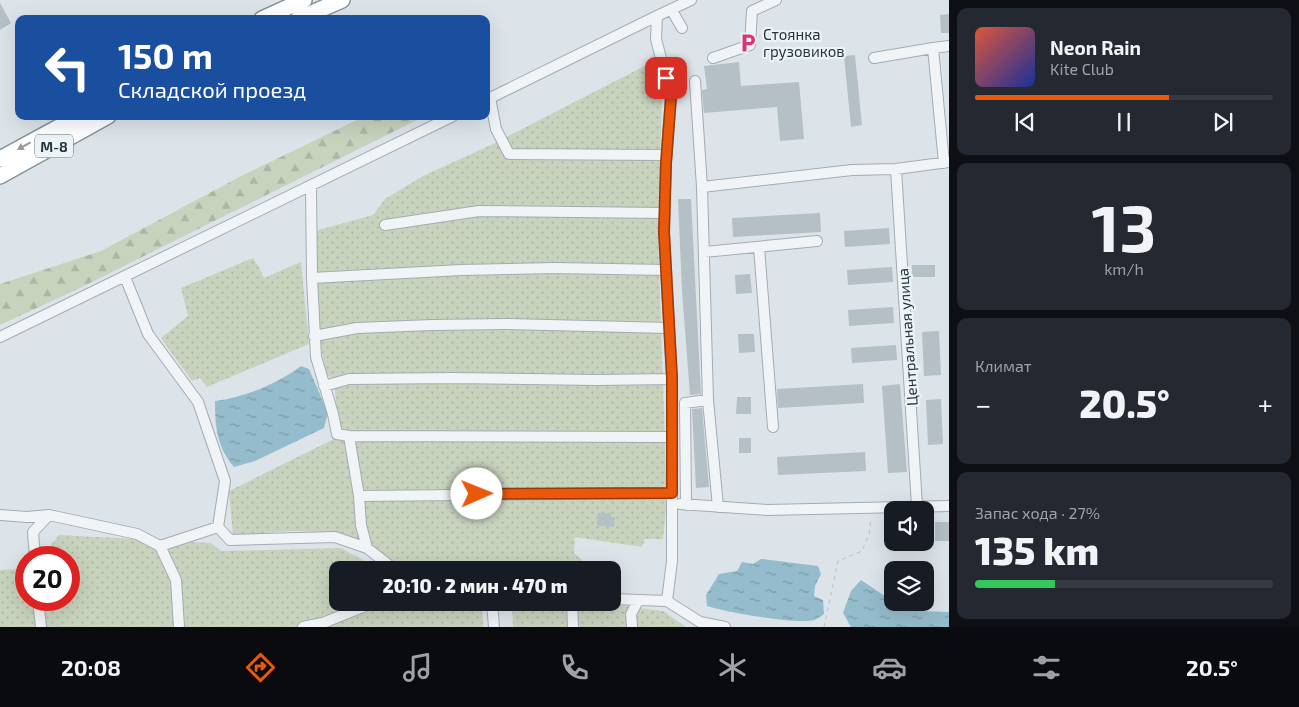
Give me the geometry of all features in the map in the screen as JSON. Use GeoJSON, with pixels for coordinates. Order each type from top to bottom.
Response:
{"type":"FeatureCollection","features":[{"type":"Feature","properties":{"kind":"highway"},"geometry":{"type":"LineString","coordinates":[[271,15],[304,0]]}},
{"type":"Feature","properties":{"kind":"highway"},"geometry":{"type":"LineString","coordinates":[[307,15],[342,0]]}},
{"type":"Feature","properties":{"kind":"highway","name":"М-8"},"geometry":{"type":"LineString","coordinates":[[0,159],[72,120]]}},
{"type":"Feature","properties":{"kind":"highway","name":"М-8"},"geometry":{"type":"LineString","coordinates":[[0,176],[101,120]]}},
{"type":"Feature","properties":{"kind":"street"},"geometry":{"type":"LineString","coordinates":[[490,98],[691,0]]}},
{"type":"Feature","properties":{"kind":"street"},"geometry":{"type":"LineString","coordinates":[[713,58],[750,45],[752,11],[776,0]]}},
{"type":"Feature","properties":{"kind":"street"},"geometry":{"type":"LineString","coordinates":[[671,9],[682,28]]}},
{"type":"Feature","properties":{"kind":"street"},"geometry":{"type":"LineString","coordinates":[[658,16],[656,39],[671,97],[664,213],[672,378],[672,561],[667,601]]}},
{"type":"Feature","properties":{"kind":"street"},"geometry":{"type":"LineString","coordinates":[[874,58],[949,46]]}},
{"type":"Feature","properties":{"kind":"street"},"geometry":{"type":"LineString","coordinates":[[702,187],[852,170],[896,169],[947,163],[933,48]]}},
{"type":"Feature","properties":{"kind":"street"},"geometry":{"type":"LineString","coordinates":[[695,82],[702,187],[708,400],[718,507]]}},
{"type":"Feature","properties":{"kind":"street"},"geometry":{"type":"LineString","coordinates":[[490,106],[496,129],[509,154],[667,155]]}},
{"type":"Feature","properties":{"kind":"street"},"geometry":{"type":"LineString","coordinates":[[0,337],[445,120]]}},
{"type":"Feature","properties":{"kind":"street","name":"Центральная улица"},"geometry":{"type":"LineString","coordinates":[[896,169],[917,501]]}},
{"type":"Feature","properties":{"kind":"street"},"geometry":{"type":"LineString","coordinates":[[311,186],[312,278],[316,357],[337,434],[349,436],[672,437]]}},
{"type":"Feature","properties":{"kind":"street"},"geometry":{"type":"LineString","coordinates":[[385,225],[479,211],[664,213]]}},
{"type":"Feature","properties":{"kind":"street"},"geometry":{"type":"LineString","coordinates":[[704,252],[817,241]]}},
{"type":"Feature","properties":{"kind":"street"},"geometry":{"type":"LineString","coordinates":[[759,247],[773,427]]}},
{"type":"Feature","properties":{"kind":"street"},"geometry":{"type":"LineString","coordinates":[[312,278],[554,268],[666,270]]}},
{"type":"Feature","properties":{"kind":"street"},"geometry":{"type":"LineString","coordinates":[[125,277],[148,334],[198,402],[225,482],[218,527]]}},
{"type":"Feature","properties":{"kind":"street"},"geometry":{"type":"LineString","coordinates":[[314,336],[357,328],[432,325],[506,324],[669,328]]}},
{"type":"Feature","properties":{"kind":"street"},"geometry":{"type":"LineString","coordinates":[[324,386],[349,379],[596,380],[672,378]]}},
{"type":"Feature","properties":{"kind":"street"},"geometry":{"type":"LineString","coordinates":[[686,505],[685,403],[708,400]]}},
{"type":"Feature","properties":{"kind":"street"},"geometry":{"type":"LineString","coordinates":[[349,436],[359,496],[361,525],[367,548]]}},
{"type":"Feature","properties":{"kind":"street"},"geometry":{"type":"LineString","coordinates":[[359,496],[672,498],[686,505],[767,510],[884,507]]}},
{"type":"Feature","properties":{"kind":"street"},"geometry":{"type":"LineString","coordinates":[[934,506],[949,506]]}},
{"type":"Feature","properties":{"kind":"street"},"geometry":{"type":"LineString","coordinates":[[0,515],[27,517],[49,515],[137,534],[160,546],[176,580],[179,627]]}},
{"type":"Feature","properties":{"kind":"street"},"geometry":{"type":"LineString","coordinates":[[34,546],[33,532],[49,515]]}},
{"type":"Feature","properties":{"kind":"street"},"geometry":{"type":"LineString","coordinates":[[160,546],[218,527]]}},
{"type":"Feature","properties":{"kind":"street"},"geometry":{"type":"LineString","coordinates":[[218,527],[230,540],[335,537],[367,548],[384,561]]}},
{"type":"Feature","properties":{"kind":"street"},"geometry":{"type":"LineString","coordinates":[[621,599],[667,601],[698,625],[725,627]]}},
{"type":"Feature","properties":{"kind":"street"},"geometry":{"type":"LineString","coordinates":[[632,627],[631,614],[638,600]]}},
{"type":"Feature","properties":{"kind":"street"},"geometry":{"type":"LineString","coordinates":[[39,611],[41,627]]}},
{"type":"Feature","properties":{"kind":"street"},"geometry":{"type":"LineString","coordinates":[[302,627],[323,623],[353,611]]}},
{"type":"Feature","properties":{"kind":"street"},"geometry":{"type":"LineString","coordinates":[[493,611],[494,627]]}},
{"type":"Feature","properties":{"kind":"street"},"geometry":{"type":"LineString","coordinates":[[572,611],[573,627]]}},
{"type":"Feature","properties":{"kind":"path"},"geometry":{"type":"LineString","coordinates":[[824,627],[838,561],[862,551],[869,534],[872,507]]}},
{"type":"Feature","properties":{"kind":"green space"},"geometry":{"type":"Polygon","coordinates":[[[654,61],[662,100],[658,236],[667,502],[663,539],[645,539],[642,547],[575,537],[574,553],[583,561],[388,561],[372,546],[339,534],[304,531],[233,535],[229,491],[332,440],[338,427],[334,379],[325,374],[319,330],[315,231],[373,215],[385,199],[423,176],[493,144],[654,61]]]}},
{"type":"Feature","properties":{"kind":"green space"},"geometry":{"type":"Polygon","coordinates":[[[357,120],[417,120],[80,288],[0,325],[0,284],[101,251],[243,175],[357,120]]]}},
{"type":"Feature","properties":{"kind":"green space"},"geometry":{"type":"Polygon","coordinates":[[[253,258],[264,278],[301,262],[309,344],[207,387],[200,378],[192,381],[161,338],[188,316],[181,288],[253,258]]]}},
{"type":"Feature","properties":{"kind":"green space"},"geometry":{"type":"Polygon","coordinates":[[[59,535],[211,543],[221,551],[341,548],[365,561],[329,561],[329,611],[482,611],[483,627],[0,627],[0,570],[15,569],[15,611],[80,611],[80,546],[50,546],[59,535]]]}},
{"type":"Feature","properties":{"kind":"green space"},"geometry":{"type":"Polygon","coordinates":[[[621,606],[663,611],[686,627],[513,627],[512,611],[621,611],[621,606]]]}},
{"type":"Feature","properties":{"kind":"water"},"geometry":{"type":"Polygon","coordinates":[[[301,366],[309,369],[328,413],[324,428],[255,461],[234,467],[224,452],[218,436],[215,401],[260,389],[292,373],[301,366]]]}},
{"type":"Feature","properties":{"kind":"water"},"geometry":{"type":"Polygon","coordinates":[[[761,559],[818,566],[821,574],[815,586],[814,596],[823,600],[824,614],[814,620],[793,621],[707,606],[706,595],[719,574],[737,571],[742,562],[753,564],[761,559]]]}},
{"type":"Feature","properties":{"kind":"water"},"geometry":{"type":"Polygon","coordinates":[[[861,580],[884,596],[884,611],[949,612],[949,627],[851,627],[843,613],[851,591],[861,580]]]}},
{"type":"Feature","properties":{"kind":"building"},"geometry":{"type":"Polygon","coordinates":[[[0,3],[11,23],[0,30],[0,3]]]}},
{"type":"Feature","properties":{"kind":"building"},"geometry":{"type":"Polygon","coordinates":[[[949,14],[949,33],[941,33],[940,15],[949,14]]]}},
{"type":"Feature","properties":{"kind":"building"},"geometry":{"type":"Polygon","coordinates":[[[855,55],[862,125],[851,127],[844,56],[855,55]]]}},
{"type":"Feature","properties":{"kind":"building"},"geometry":{"type":"Polygon","coordinates":[[[739,62],[741,86],[799,82],[804,139],[780,141],[777,107],[704,113],[702,90],[707,89],[704,66],[739,62]]]}},
{"type":"Feature","properties":{"kind":"building"},"geometry":{"type":"Polygon","coordinates":[[[678,199],[691,199],[701,394],[690,395],[682,291],[678,199]]]}},
{"type":"Feature","properties":{"kind":"building"},"geometry":{"type":"Polygon","coordinates":[[[820,213],[821,232],[733,237],[732,218],[820,213]]]}},
{"type":"Feature","properties":{"kind":"building"},"geometry":{"type":"Polygon","coordinates":[[[889,228],[890,244],[845,247],[844,231],[889,228]]]}},
{"type":"Feature","properties":{"kind":"building"},"geometry":{"type":"Polygon","coordinates":[[[912,265],[935,265],[935,277],[912,277],[912,265]]]}},
{"type":"Feature","properties":{"kind":"building"},"geometry":{"type":"Polygon","coordinates":[[[892,267],[893,282],[848,285],[847,270],[892,267]]]}},
{"type":"Feature","properties":{"kind":"building"},"geometry":{"type":"Polygon","coordinates":[[[750,274],[752,293],[736,294],[735,275],[750,274]]]}},
{"type":"Feature","properties":{"kind":"building"},"geometry":{"type":"Polygon","coordinates":[[[893,307],[894,323],[849,326],[848,310],[893,307]]]}},
{"type":"Feature","properties":{"kind":"building"},"geometry":{"type":"Polygon","coordinates":[[[939,331],[941,375],[924,376],[922,332],[939,331]]]}},
{"type":"Feature","properties":{"kind":"building"},"geometry":{"type":"Polygon","coordinates":[[[738,334],[754,334],[755,352],[739,353],[738,334]]]}},
{"type":"Feature","properties":{"kind":"building"},"geometry":{"type":"Polygon","coordinates":[[[896,345],[897,360],[852,363],[851,348],[896,345]]]}},
{"type":"Feature","properties":{"kind":"building"},"geometry":{"type":"Polygon","coordinates":[[[863,384],[864,403],[778,408],[777,389],[863,384]]]}},
{"type":"Feature","properties":{"kind":"building"},"geometry":{"type":"Polygon","coordinates":[[[900,384],[907,472],[888,473],[882,386],[900,384]]]}},
{"type":"Feature","properties":{"kind":"building"},"geometry":{"type":"Polygon","coordinates":[[[737,397],[751,397],[751,414],[736,414],[737,397]]]}},
{"type":"Feature","properties":{"kind":"building"},"geometry":{"type":"Polygon","coordinates":[[[941,399],[943,444],[928,445],[926,400],[941,399]]]}},
{"type":"Feature","properties":{"kind":"building"},"geometry":{"type":"Polygon","coordinates":[[[702,408],[709,487],[696,488],[692,409],[702,408]]]}},
{"type":"Feature","properties":{"kind":"building"},"geometry":{"type":"Polygon","coordinates":[[[739,438],[751,438],[751,453],[739,453],[739,438]]]}},
{"type":"Feature","properties":{"kind":"building"},"geometry":{"type":"Polygon","coordinates":[[[865,452],[866,471],[778,475],[777,457],[865,452]]]}},
{"type":"Feature","properties":{"kind":"building"},"geometry":{"type":"Polygon","coordinates":[[[598,513],[611,513],[611,517],[615,517],[614,527],[597,526],[598,513]]]}},
{"type":"Feature","properties":{"kind":"building"},"geometry":{"type":"Polygon","coordinates":[[[935,522],[949,522],[949,541],[935,541],[935,522]]]}},
{"type":"Feature","properties":{"kind":"place","name":"Стоянка грузовиков"},"geometry":{"type":"Point","coordinates":[748,43]}},
{"type":"Feature","properties":{"kind":"route"},"geometry":{"type":"LineString","coordinates":[[477,494],[672,493],[672,378],[664,232],[666,163],[671,97],[666,78]]}}]}
